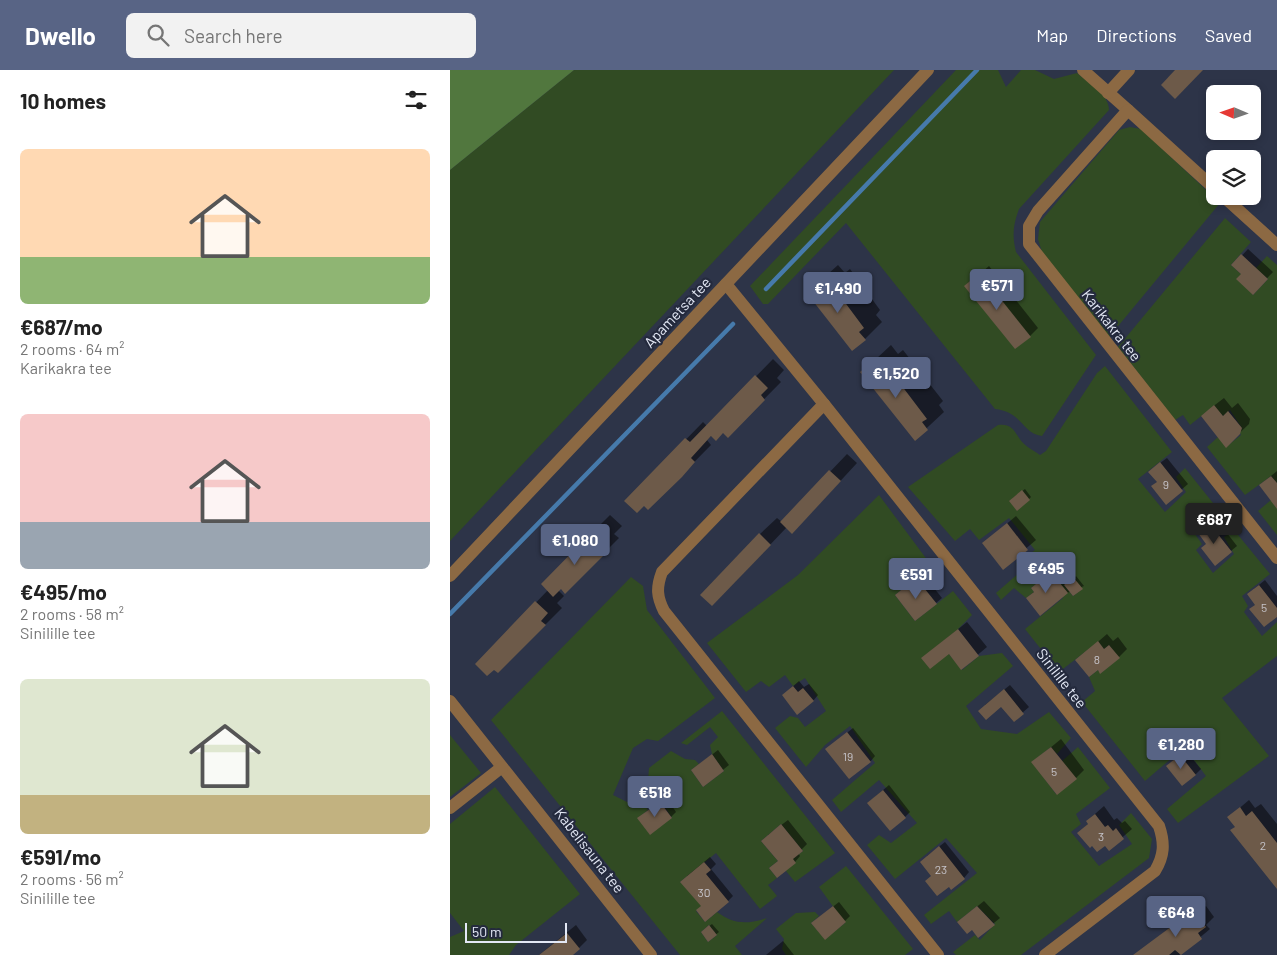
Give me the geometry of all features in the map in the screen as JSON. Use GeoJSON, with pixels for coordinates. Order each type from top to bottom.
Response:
{"type":"FeatureCollection","features":[{"type":"Feature","properties":{"kind":"street","name":"Apametsa tee"},"geometry":{"type":"LineString","coordinates":[[450,576],[928,70]]}},
{"type":"Feature","properties":{"kind":"street"},"geometry":{"type":"LineString","coordinates":[[1083,70],[1206,181]]}},
{"type":"Feature","properties":{"kind":"street"},"geometry":{"type":"LineString","coordinates":[[1108,93],[1129,70]]}},
{"type":"Feature","properties":{"kind":"street","name":"Karikakra tee"},"geometry":{"type":"LineString","coordinates":[[1128,110],[1038,211],[1029,226],[1029,244],[1277,558]]}},
{"type":"Feature","properties":{"kind":"street"},"geometry":{"type":"LineString","coordinates":[[1233,205],[1277,245]]}},
{"type":"Feature","properties":{"kind":"street","name":"Sinilille tee"},"geometry":{"type":"LineString","coordinates":[[726,284],[824,404],[1159,826],[1163,837],[1162,858],[1155,871],[1045,955]]}},
{"type":"Feature","properties":{"kind":"street"},"geometry":{"type":"LineString","coordinates":[[824,404],[662,572],[658,584],[658,598],[664,612],[938,955]]}},
{"type":"Feature","properties":{"kind":"street","name":"Kabelisauna tee"},"geometry":{"type":"LineString","coordinates":[[450,701],[651,955]]}},
{"type":"Feature","properties":{"kind":"street"},"geometry":{"type":"LineString","coordinates":[[450,808],[502,767]]}},
{"type":"Feature","properties":{"kind":"green space"},"geometry":{"type":"Polygon","coordinates":[[[450,70],[574,70],[450,170],[450,70]]]}},
{"type":"Feature","properties":{"kind":"green space"},"geometry":{"type":"Polygon","coordinates":[[[574,70],[894,70],[450,541],[450,170],[574,70]]]}},
{"type":"Feature","properties":{"kind":"green space"},"geometry":{"type":"Polygon","coordinates":[[[956,70],[998,70],[1006,87],[1021,70],[1035,70],[1054,79],[1077,73],[1102,94],[1108,104],[1109,110],[1019,209],[1014,225],[1016,252],[1096,355],[1042,436],[1030,431],[1011,414],[995,409],[846,223],[768,304],[763,304],[750,286],[956,70]]]}},
{"type":"Feature","properties":{"kind":"green space"},"geometry":{"type":"Polygon","coordinates":[[[1130,127],[1141,129],[1206,190],[1206,205],[1218,205],[1109,337],[1042,252],[1038,239],[1040,222],[1119,130],[1130,127]]]}},
{"type":"Feature","properties":{"kind":"green space"},"geometry":{"type":"Polygon","coordinates":[[[1225,218],[1251,242],[1231,265],[1241,274],[1253,295],[1268,279],[1256,268],[1267,256],[1277,265],[1277,483],[1271,476],[1245,495],[1207,447],[1218,437],[1226,447],[1241,435],[1239,431],[1242,428],[1230,410],[1223,416],[1214,406],[1190,425],[1183,415],[1175,420],[1118,347],[1225,218]]]}},
{"type":"Feature","properties":{"kind":"green space"},"geometry":{"type":"Polygon","coordinates":[[[1105,366],[1172,452],[1138,479],[1165,512],[1186,492],[1176,477],[1185,468],[1221,513],[1195,534],[1202,544],[1196,550],[1213,573],[1234,554],[1224,537],[1234,530],[1270,574],[1242,596],[1248,606],[1244,612],[1262,636],[1277,622],[1277,656],[1222,698],[1269,756],[1178,823],[1167,809],[1206,776],[1191,756],[1180,751],[1145,781],[1082,702],[1095,691],[1089,677],[1098,670],[1101,673],[1119,658],[1109,645],[1104,649],[1098,642],[1059,672],[1025,629],[1063,598],[1056,589],[1061,585],[1052,572],[1031,588],[1034,592],[1026,598],[1014,588],[1001,600],[996,593],[1021,571],[1016,564],[1035,550],[1009,518],[979,540],[970,529],[955,541],[908,487],[998,425],[1011,427],[1023,443],[1040,455],[1046,451],[1097,373],[1105,366]],[[1073,578],[1064,585],[1073,596],[1082,589],[1073,578]]]}},
{"type":"Feature","properties":{"kind":"green space"},"geometry":{"type":"Polygon","coordinates":[[[879,495],[931,565],[895,595],[915,621],[953,591],[972,615],[958,629],[949,654],[962,670],[979,656],[1002,653],[1013,666],[966,706],[981,729],[1017,734],[1049,712],[1071,738],[1057,754],[1051,747],[1032,762],[1056,794],[1076,779],[1062,761],[1078,747],[1110,788],[1076,814],[1081,824],[1071,832],[1099,866],[1132,844],[1119,825],[1131,813],[1152,839],[1149,858],[1021,955],[956,955],[953,952],[975,935],[980,940],[995,924],[977,906],[957,922],[949,911],[931,924],[924,915],[977,873],[946,838],[895,879],[867,845],[879,835],[891,843],[917,823],[879,780],[841,812],[832,800],[875,763],[850,726],[825,745],[806,767],[775,728],[790,716],[798,718],[805,727],[826,711],[805,678],[793,686],[785,675],[769,687],[761,681],[746,692],[707,643],[798,575],[879,495]]]}},
{"type":"Feature","properties":{"kind":"green space"},"geometry":{"type":"Polygon","coordinates":[[[1271,500],[1277,508],[1277,535],[1258,511],[1271,500]]]}},
{"type":"Feature","properties":{"kind":"green space"},"geometry":{"type":"Polygon","coordinates":[[[631,577],[643,586],[647,610],[715,698],[658,741],[647,739],[633,748],[613,795],[627,802],[637,797],[648,810],[638,818],[672,818],[648,780],[649,768],[671,751],[685,759],[695,760],[699,764],[691,770],[703,787],[724,771],[712,754],[710,745],[718,737],[710,727],[687,745],[681,743],[722,711],[835,853],[795,882],[786,871],[793,859],[803,851],[781,824],[761,841],[778,861],[769,868],[777,878],[768,885],[777,896],[760,909],[716,853],[680,882],[707,901],[696,911],[705,922],[717,912],[741,922],[767,918],[735,946],[742,955],[680,955],[491,720],[631,577]],[[709,925],[701,932],[708,942],[717,935],[709,925]]]}},
{"type":"Feature","properties":{"kind":"green space"},"geometry":{"type":"Polygon","coordinates":[[[450,735],[481,773],[450,797],[450,735]]]}},
{"type":"Feature","properties":{"kind":"green space"},"geometry":{"type":"Polygon","coordinates":[[[495,787],[580,894],[516,945],[509,955],[450,955],[450,937],[464,931],[450,913],[450,824],[495,787]]]}},
{"type":"Feature","properties":{"kind":"green space"},"geometry":{"type":"Polygon","coordinates":[[[846,866],[913,949],[905,955],[786,955],[782,949],[784,939],[776,929],[796,913],[815,912],[819,916],[811,923],[825,939],[845,923],[819,887],[846,866]]]}},
{"type":"Feature","properties":{"kind":"building"},"geometry":{"type":"Polygon","coordinates":[[[1175,70],[1203,70],[1175,99],[1161,85],[1175,70]]]}},
{"type":"Feature","properties":{"kind":"building"},"geometry":{"type":"Polygon","coordinates":[[[1241,254],[1268,279],[1253,295],[1236,279],[1241,274],[1231,265],[1241,254]]]}},
{"type":"Feature","properties":{"kind":"building"},"geometry":{"type":"Polygon","coordinates":[[[980,273],[1031,337],[1015,349],[964,286],[980,273]]]}},
{"type":"Feature","properties":{"kind":"building"},"geometry":{"type":"Polygon","coordinates":[[[821,281],[827,289],[832,285],[864,328],[859,332],[866,340],[852,351],[806,292],[821,281]]]}},
{"type":"Feature","properties":{"kind":"building"},"geometry":{"type":"Polygon","coordinates":[[[874,361],[880,369],[886,365],[927,419],[922,422],[928,430],[915,441],[860,372],[874,361]]]}},
{"type":"Feature","properties":{"kind":"building"},"geometry":{"type":"Polygon","coordinates":[[[755,375],[768,388],[761,395],[765,400],[728,438],[723,433],[716,441],[711,436],[691,458],[695,462],[648,510],[644,506],[637,513],[624,501],[685,438],[690,442],[755,375]]]}},
{"type":"Feature","properties":{"kind":"building"},"geometry":{"type":"Polygon","coordinates":[[[1214,405],[1223,416],[1228,411],[1242,428],[1240,434],[1226,448],[1201,416],[1214,405]]]}},
{"type":"Feature","properties":{"kind":"building"},"geometry":{"type":"Polygon","coordinates":[[[1160,462],[1183,491],[1166,505],[1151,486],[1157,482],[1148,472],[1160,462]]]}},
{"type":"Feature","properties":{"kind":"building"},"geometry":{"type":"Polygon","coordinates":[[[829,470],[841,481],[792,534],[780,522],[829,470]]]}},
{"type":"Feature","properties":{"kind":"building"},"geometry":{"type":"Polygon","coordinates":[[[1271,476],[1277,483],[1277,509],[1259,485],[1271,476]]]}},
{"type":"Feature","properties":{"kind":"building"},"geometry":{"type":"Polygon","coordinates":[[[1022,490],[1030,500],[1017,511],[1009,501],[1022,490]]]}},
{"type":"Feature","properties":{"kind":"building"},"geometry":{"type":"Polygon","coordinates":[[[1007,523],[1028,550],[1003,570],[982,543],[1007,523]]]}},
{"type":"Feature","properties":{"kind":"building"},"geometry":{"type":"Polygon","coordinates":[[[1210,524],[1232,552],[1215,566],[1201,548],[1206,544],[1198,533],[1210,524]]]}},
{"type":"Feature","properties":{"kind":"building"},"geometry":{"type":"Polygon","coordinates":[[[593,531],[606,544],[598,551],[603,556],[565,594],[561,589],[553,597],[541,584],[593,531]]]}},
{"type":"Feature","properties":{"kind":"building"},"geometry":{"type":"Polygon","coordinates":[[[759,533],[771,545],[712,606],[700,595],[759,533]]]}},
{"type":"Feature","properties":{"kind":"building"},"geometry":{"type":"Polygon","coordinates":[[[1051,572],[1068,593],[1040,616],[1026,598],[1034,592],[1031,588],[1051,572]]]}},
{"type":"Feature","properties":{"kind":"building"},"geometry":{"type":"Polygon","coordinates":[[[1073,577],[1083,589],[1073,596],[1064,585],[1073,577]]]}},
{"type":"Feature","properties":{"kind":"building"},"geometry":{"type":"Polygon","coordinates":[[[916,578],[937,604],[915,621],[895,595],[916,578]]]}},
{"type":"Feature","properties":{"kind":"building"},"geometry":{"type":"Polygon","coordinates":[[[1259,585],[1277,608],[1277,617],[1264,627],[1249,609],[1255,605],[1247,594],[1259,585]]]}},
{"type":"Feature","properties":{"kind":"building"},"geometry":{"type":"Polygon","coordinates":[[[535,601],[548,613],[541,621],[546,625],[498,673],[494,670],[487,676],[475,664],[535,601]]]}},
{"type":"Feature","properties":{"kind":"building"},"geometry":{"type":"Polygon","coordinates":[[[958,629],[979,656],[961,670],[949,654],[930,669],[921,658],[958,629]]]}},
{"type":"Feature","properties":{"kind":"building"},"geometry":{"type":"Polygon","coordinates":[[[1098,641],[1104,649],[1109,645],[1120,658],[1100,674],[1098,670],[1089,677],[1075,660],[1098,641]]]}},
{"type":"Feature","properties":{"kind":"building"},"geometry":{"type":"Polygon","coordinates":[[[793,686],[798,692],[803,688],[814,701],[797,715],[782,695],[793,686]]]}},
{"type":"Feature","properties":{"kind":"building"},"geometry":{"type":"Polygon","coordinates":[[[1004,689],[1024,714],[1014,722],[1001,707],[986,720],[978,711],[1004,689]]]}},
{"type":"Feature","properties":{"kind":"building"},"geometry":{"type":"Polygon","coordinates":[[[847,732],[871,762],[849,779],[825,749],[847,732]]]}},
{"type":"Feature","properties":{"kind":"building"},"geometry":{"type":"Polygon","coordinates":[[[1051,747],[1077,779],[1057,795],[1031,762],[1051,747]]]}},
{"type":"Feature","properties":{"kind":"building"},"geometry":{"type":"Polygon","coordinates":[[[712,754],[724,771],[703,787],[691,770],[712,754]]]}},
{"type":"Feature","properties":{"kind":"building"},"geometry":{"type":"Polygon","coordinates":[[[1180,755],[1196,775],[1182,786],[1166,766],[1180,755]]]}},
{"type":"Feature","properties":{"kind":"building"},"geometry":{"type":"Polygon","coordinates":[[[883,790],[906,818],[890,831],[867,803],[883,790]]]}},
{"type":"Feature","properties":{"kind":"building"},"geometry":{"type":"Polygon","coordinates":[[[660,802],[672,818],[650,835],[637,818],[660,802]]]}},
{"type":"Feature","properties":{"kind":"building"},"geometry":{"type":"Polygon","coordinates":[[[1240,807],[1246,816],[1252,811],[1277,843],[1277,889],[1230,830],[1235,827],[1227,817],[1240,807]]]}},
{"type":"Feature","properties":{"kind":"building"},"geometry":{"type":"Polygon","coordinates":[[[1095,814],[1105,827],[1108,825],[1113,831],[1116,828],[1124,839],[1109,851],[1105,846],[1097,852],[1092,846],[1090,848],[1077,833],[1088,824],[1086,821],[1095,814]]]}},
{"type":"Feature","properties":{"kind":"building"},"geometry":{"type":"Polygon","coordinates":[[[781,824],[803,851],[793,859],[796,863],[777,878],[769,868],[778,861],[761,841],[781,824]]]}},
{"type":"Feature","properties":{"kind":"building"},"geometry":{"type":"Polygon","coordinates":[[[939,846],[965,879],[951,890],[949,887],[937,896],[925,881],[931,876],[920,862],[939,846]]]}},
{"type":"Feature","properties":{"kind":"building"},"geometry":{"type":"Polygon","coordinates":[[[704,862],[711,870],[706,874],[729,902],[705,922],[696,910],[701,906],[680,882],[704,862]]]}},
{"type":"Feature","properties":{"kind":"building"},"geometry":{"type":"Polygon","coordinates":[[[833,906],[846,922],[825,940],[811,923],[833,906]]]}},
{"type":"Feature","properties":{"kind":"building"},"geometry":{"type":"Polygon","coordinates":[[[977,906],[995,925],[978,938],[972,930],[967,934],[957,922],[977,906]]]}},
{"type":"Feature","properties":{"kind":"building"},"geometry":{"type":"Polygon","coordinates":[[[1196,914],[1206,927],[1198,933],[1202,939],[1181,955],[1175,950],[1169,955],[1133,955],[1184,917],[1187,921],[1196,914]]]}},
{"type":"Feature","properties":{"kind":"building"},"geometry":{"type":"Polygon","coordinates":[[[709,925],[717,935],[708,942],[701,932],[709,925]]]}},
{"type":"Feature","properties":{"kind":"building"},"geometry":{"type":"Polygon","coordinates":[[[567,933],[580,949],[573,955],[539,955],[567,933]]]}},
{"type":"Feature","properties":{"kind":"waterway"},"geometry":{"type":"LineString","coordinates":[[766,289],[977,70]]}},
{"type":"Feature","properties":{"kind":"waterway"},"geometry":{"type":"LineString","coordinates":[[450,614],[733,324]]}}]}
